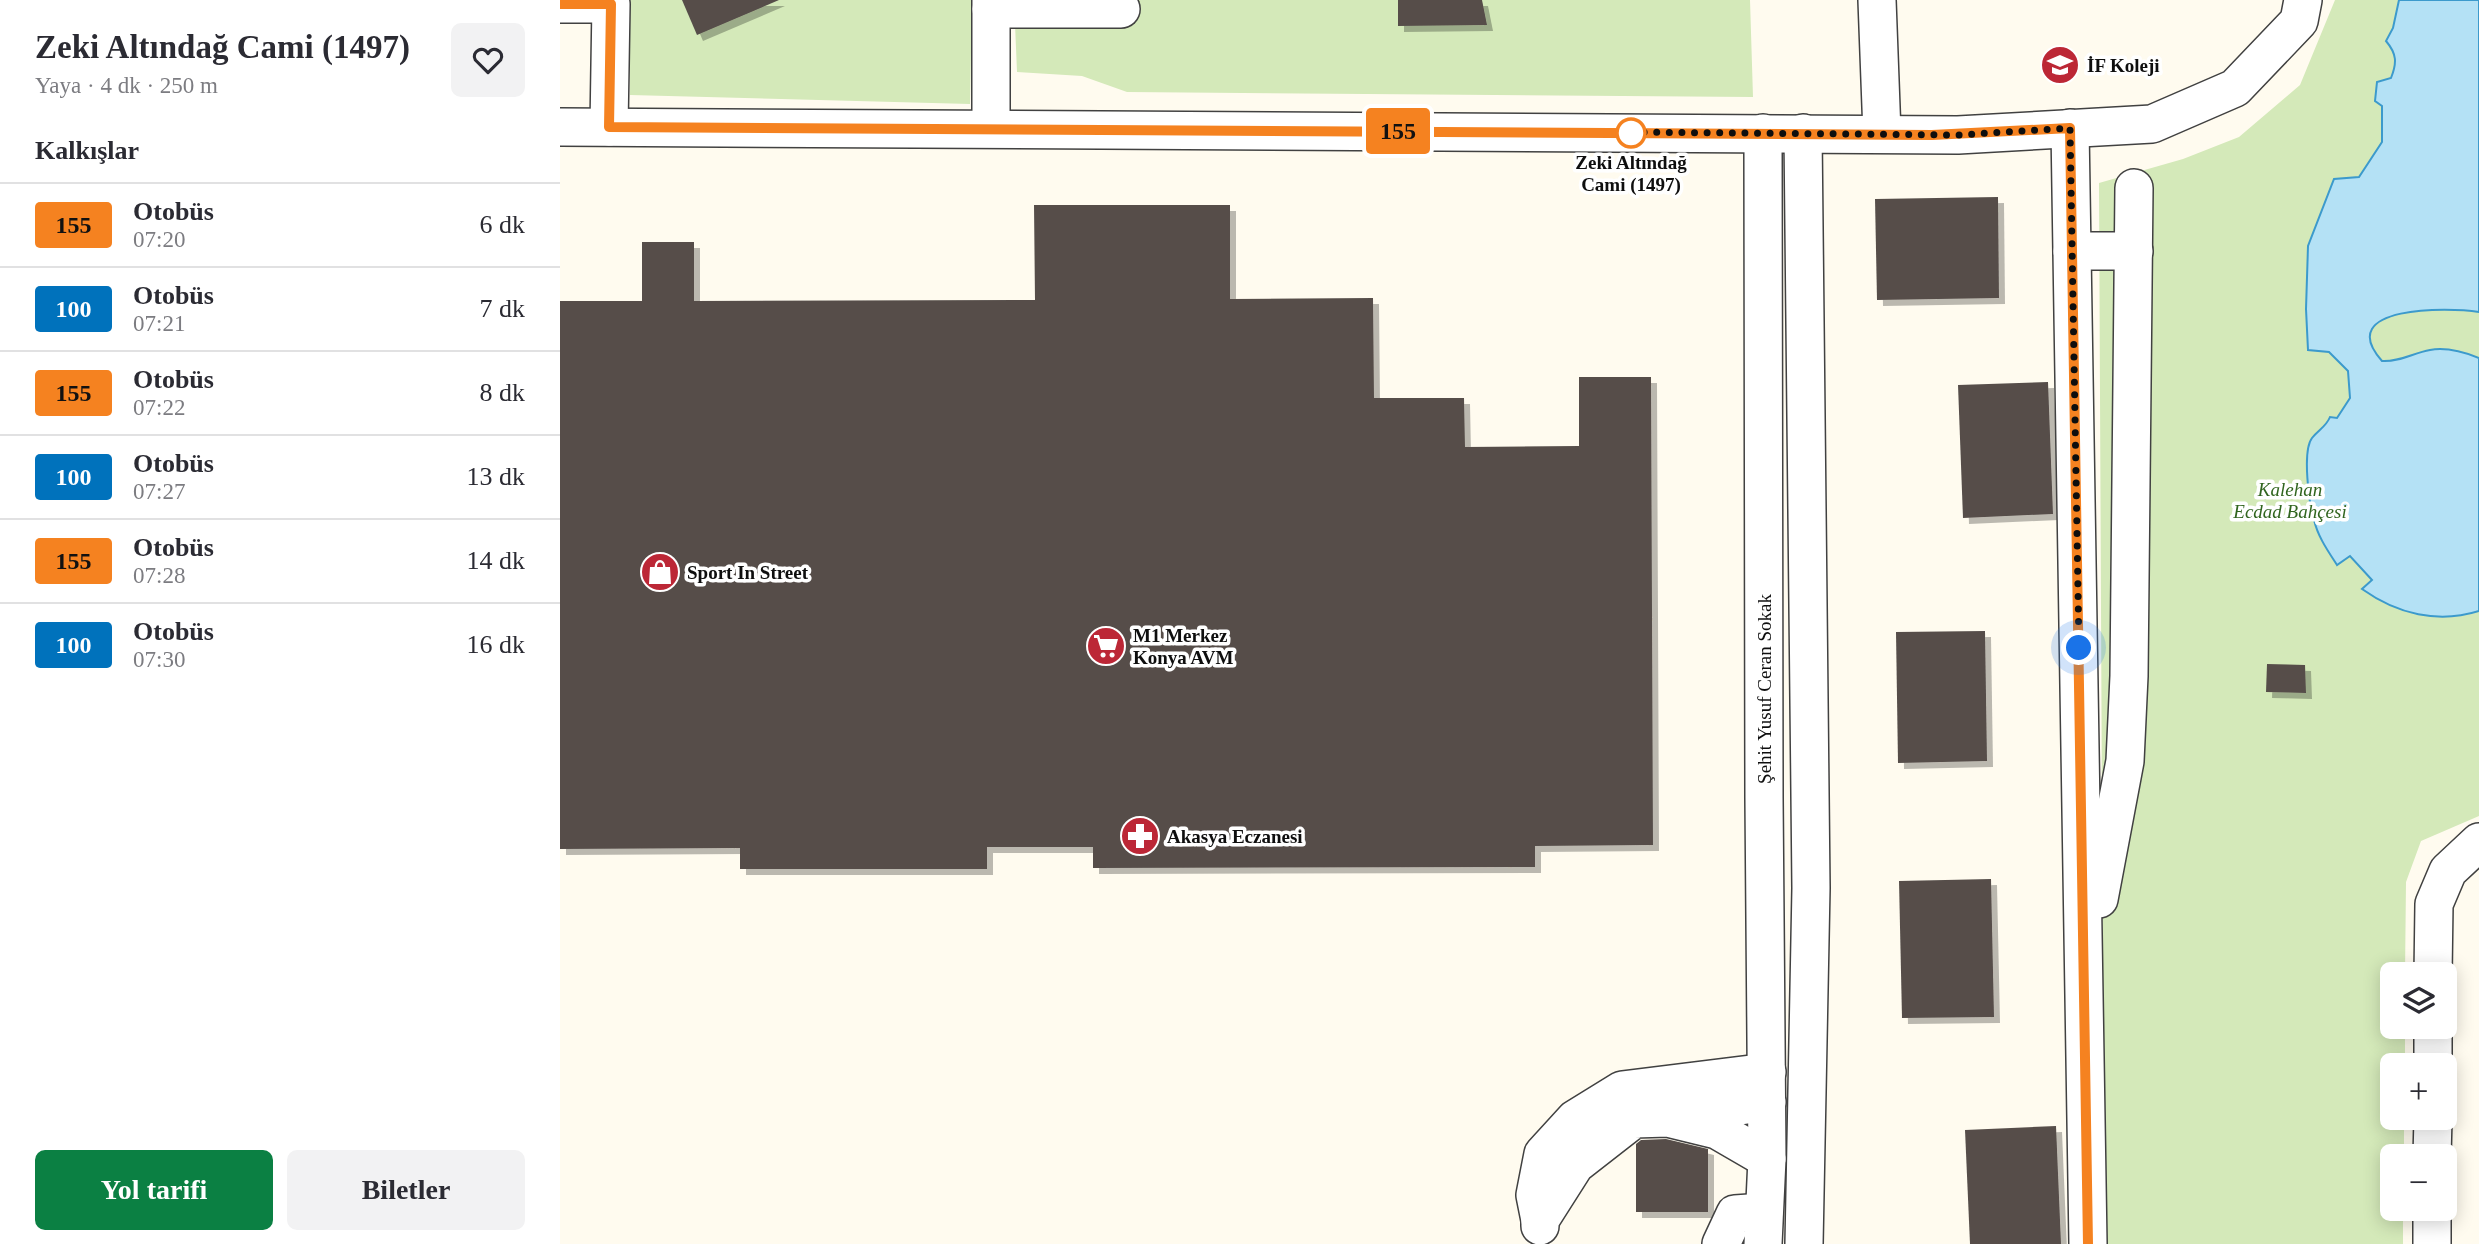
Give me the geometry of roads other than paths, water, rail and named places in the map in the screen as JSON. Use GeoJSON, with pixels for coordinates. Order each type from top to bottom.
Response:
{"type":"FeatureCollection","features":[{"type":"Feature","properties":{"kind":"street"},"geometry":{"type":"LineString","coordinates":[[1877,0],[1882,134]]}},
{"type":"Feature","properties":{"kind":"street"},"geometry":{"type":"LineString","coordinates":[[560,127],[1958,135],[2152,124],[2235,88],[2299,21],[2303,0]]}},
{"type":"Feature","properties":{"kind":"street"},"geometry":{"type":"LineString","coordinates":[[560,4],[611,4],[609,127]]}},
{"type":"Feature","properties":{"kind":"street"},"geometry":{"type":"LineString","coordinates":[[991,128],[991,5],[1121,9]]}},
{"type":"Feature","properties":{"kind":"street"},"geometry":{"type":"LineString","coordinates":[[2070,128],[2088,1244]]}},
{"type":"Feature","properties":{"kind":"street","name":"Şehit Yusuf Ceran Sokak"},"geometry":{"type":"LineString","coordinates":[[1763,133],[1764,798],[1768,1159],[1764,1228]]}},
{"type":"Feature","properties":{"kind":"street"},"geometry":{"type":"LineString","coordinates":[[1803,133],[1811,888],[1804,1244]]}},
{"type":"Feature","properties":{"kind":"street"},"geometry":{"type":"LineString","coordinates":[[2085,975],[2125,761],[2129,676],[2134,188]]}},
{"type":"Feature","properties":{"kind":"street"},"geometry":{"type":"LineString","coordinates":[[2072,251],[2134,251]]}},
{"type":"Feature","properties":{"kind":"street"},"geometry":{"type":"LineString","coordinates":[[2433,962],[2434,904],[2448,871],[2479,842]]}},
{"type":"Feature","properties":{"kind":"street"},"geometry":{"type":"LineString","coordinates":[[1539,1232],[1575,1165],[1634,1119],[1668,1118],[1732,1105],[1767,1087]]}},
{"type":"Feature","properties":{"kind":"street"},"geometry":{"type":"LineString","coordinates":[[1539,1232],[1535,1195],[1543,1154],[1575,1118],[1622,1090],[1767,1087]]}},
{"type":"Feature","properties":{"kind":"street"},"geometry":{"type":"LineString","coordinates":[[1668,1118],[1717,1130],[1768,1159]]}},
{"type":"Feature","properties":{"kind":"street"},"geometry":{"type":"LineString","coordinates":[[1721,1244],[1735,1214],[1764,1228]]}},
{"type":"Feature","properties":{"kind":"street"},"geometry":{"type":"LineString","coordinates":[[2432,1221],[2432,1244]]}},
{"type":"Feature","properties":{"kind":"water"},"geometry":{"type":"Polygon","coordinates":[[[2399,0],[2479,0],[2479,312],[2445,310],[2401,314],[2383,320],[2372,329],[2371,343],[2382,361],[2436,349],[2479,358],[2479,611],[2448,617],[2418,614],[2389,605],[2362,589],[2372,580],[2350,556],[2337,565],[2316,526],[2307,478],[2307,454],[2312,438],[2330,417],[2337,418],[2350,398],[2348,371],[2329,352],[2308,350],[2308,246],[2334,179],[2359,177],[2382,142],[2382,106],[2375,101],[2377,82],[2391,78],[2394,68],[2394,54],[2386,41],[2393,28],[2399,0]]]}},
{"type":"Feature","properties":{"kind":"place","name":"İF Koleji"},"geometry":{"type":"Point","coordinates":[2060,65]}},
{"type":"Feature","properties":{"kind":"place","name":"Zeki Altındağ Cami (1497)"},"geometry":{"type":"Point","coordinates":[1631,133]}},
{"type":"Feature","properties":{"kind":"place","name":"Sport In Street"},"geometry":{"type":"Point","coordinates":[660,572]}},
{"type":"Feature","properties":{"kind":"place","name":"M1 Merkez Konya AVM"},"geometry":{"type":"Point","coordinates":[1106,646]}},
{"type":"Feature","properties":{"kind":"place","name":"Akasya Eczanesi"},"geometry":{"type":"Point","coordinates":[1140,836]}},
{"type":"Feature","properties":{"kind":"park label","name":"Kalehan Ecdad Bahçesi"},"geometry":{"type":"Point","coordinates":[2290,500]}}]}
